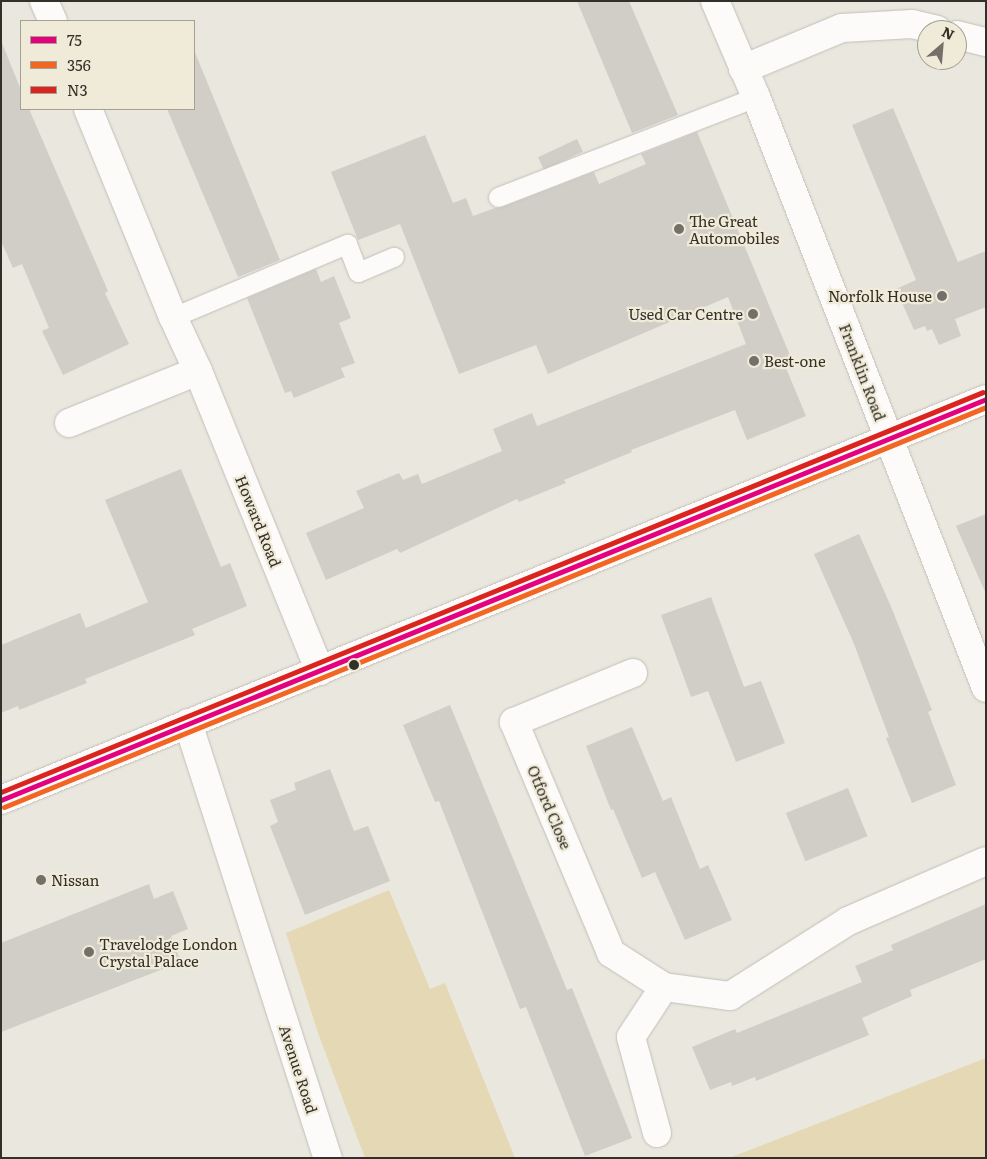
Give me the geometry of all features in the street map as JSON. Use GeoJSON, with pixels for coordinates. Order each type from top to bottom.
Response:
{"type":"FeatureCollection","features":[{"type":"Feature","properties":{"kind":"street"},"geometry":{"type":"LineString","coordinates":[[44,1],[53,20]]}},
{"type":"Feature","properties":{"kind":"street","name":"Franklin Road"},"geometry":{"type":"LineString","coordinates":[[716,1],[756,98],[986,688]]}},
{"type":"Feature","properties":{"kind":"street"},"geometry":{"type":"LineString","coordinates":[[743,69],[842,28],[917,25]]}},
{"type":"Feature","properties":{"kind":"street"},"geometry":{"type":"LineString","coordinates":[[967,37],[986,42]]}},
{"type":"Feature","properties":{"kind":"street","name":"Howard Road"},"geometry":{"type":"LineString","coordinates":[[88,110],[173,316],[198,371],[320,671]]}},
{"type":"Feature","properties":{"kind":"street"},"geometry":{"type":"LineString","coordinates":[[70,423],[198,371]]}},
{"type":"Feature","properties":{"kind":"street"},"geometry":{"type":"LineString","coordinates":[[1,800],[986,399]]}},
{"type":"Feature","properties":{"kind":"street","name":"Otford Close"},"geometry":{"type":"LineString","coordinates":[[633,673],[514,722],[611,953],[664,987],[730,996],[848,921],[986,861]]}},
{"type":"Feature","properties":{"kind":"street","name":"Avenue Road"},"geometry":{"type":"LineString","coordinates":[[188,723],[328,1158]]}},
{"type":"Feature","properties":{"kind":"street"},"geometry":{"type":"LineString","coordinates":[[657,1133],[632,1037],[664,987]]}},
{"type":"Feature","properties":{"kind":"lane"},"geometry":{"type":"LineString","coordinates":[[498,198],[756,98]]}},
{"type":"Feature","properties":{"kind":"lane"},"geometry":{"type":"LineString","coordinates":[[173,316],[347,244],[358,272],[394,257]]}},
{"type":"Feature","properties":{"kind":"shaded area"},"geometry":{"type":"Polygon","coordinates":[[[389,890],[430,989],[445,983],[515,1158],[365,1158],[318,1033],[286,933],[389,890]]]}},
{"type":"Feature","properties":{"kind":"shaded area"},"geometry":{"type":"Polygon","coordinates":[[[986,1058],[986,1158],[729,1158],[986,1058]]]}},
{"type":"Feature","properties":{"kind":"building"},"geometry":{"type":"Polygon","coordinates":[[[577,1],[629,1],[678,115],[632,133],[577,1]]]}},
{"type":"Feature","properties":{"kind":"building"},"geometry":{"type":"Polygon","coordinates":[[[2,43],[20,88],[20,110],[29,110],[108,291],[105,293],[129,344],[63,375],[42,331],[49,328],[22,264],[13,268],[1,241],[2,43]]]}},
{"type":"Feature","properties":{"kind":"building"},"geometry":{"type":"Polygon","coordinates":[[[195,52],[280,260],[238,277],[167,110],[195,110],[195,52]]]}},
{"type":"Feature","properties":{"kind":"building"},"geometry":{"type":"Polygon","coordinates":[[[893,108],[958,262],[986,251],[986,307],[955,319],[961,336],[939,345],[932,329],[927,331],[925,326],[914,330],[896,289],[916,280],[852,125],[893,108]]]}},
{"type":"Feature","properties":{"kind":"building"},"geometry":{"type":"Polygon","coordinates":[[[697,132],[794,365],[786,368],[806,416],[747,440],[735,410],[631,450],[632,452],[564,480],[566,483],[519,502],[517,499],[400,553],[397,549],[326,580],[306,533],[364,508],[356,491],[399,473],[403,480],[418,474],[422,484],[502,451],[493,429],[532,413],[537,426],[746,344],[728,297],[548,374],[536,345],[459,374],[400,224],[358,240],[331,172],[425,135],[453,203],[466,198],[473,216],[594,172],[599,184],[646,164],[641,154],[697,132]]]}},
{"type":"Feature","properties":{"kind":"building"},"geometry":{"type":"Polygon","coordinates":[[[577,139],[583,152],[544,170],[538,157],[577,139]]]}},
{"type":"Feature","properties":{"kind":"building"},"geometry":{"type":"Polygon","coordinates":[[[316,269],[321,282],[334,276],[351,318],[339,323],[355,363],[341,368],[345,377],[294,398],[291,391],[285,393],[247,298],[316,269]]]}},
{"type":"Feature","properties":{"kind":"building"},"geometry":{"type":"Polygon","coordinates":[[[181,469],[221,567],[230,563],[247,606],[192,629],[195,635],[85,679],[87,683],[19,710],[18,706],[1,713],[1,645],[80,613],[86,628],[148,602],[105,500],[181,469]]]}},
{"type":"Feature","properties":{"kind":"building"},"geometry":{"type":"Polygon","coordinates":[[[986,514],[986,594],[956,526],[986,514]]]}},
{"type":"Feature","properties":{"kind":"building"},"geometry":{"type":"Polygon","coordinates":[[[859,534],[892,609],[932,710],[928,712],[956,785],[912,803],[886,738],[889,737],[854,644],[814,554],[859,534]]]}},
{"type":"Feature","properties":{"kind":"building"},"geometry":{"type":"Polygon","coordinates":[[[711,597],[744,687],[761,681],[785,743],[736,762],[708,691],[691,697],[661,615],[711,597]]]}},
{"type":"Feature","properties":{"kind":"building"},"geometry":{"type":"Polygon","coordinates":[[[450,705],[567,990],[572,988],[632,1138],[585,1156],[526,1007],[520,1009],[439,801],[435,802],[403,725],[450,705]]]}},
{"type":"Feature","properties":{"kind":"building"},"geometry":{"type":"Polygon","coordinates":[[[632,727],[663,801],[671,797],[700,869],[708,865],[732,920],[685,940],[655,872],[642,878],[613,809],[611,810],[586,746],[632,727]]]}},
{"type":"Feature","properties":{"kind":"building"},"geometry":{"type":"Polygon","coordinates":[[[330,769],[354,831],[368,826],[390,881],[305,915],[270,826],[278,822],[270,800],[296,790],[294,783],[330,769]]]}},
{"type":"Feature","properties":{"kind":"building"},"geometry":{"type":"Polygon","coordinates":[[[848,788],[867,836],[805,861],[786,813],[848,788]]]}},
{"type":"Feature","properties":{"kind":"building","name":"Travelodge London Crystal Palace"},"geometry":{"type":"Polygon","coordinates":[[[149,884],[154,899],[173,891],[188,929],[171,936],[181,962],[1,1032],[1,943],[149,884]]]}},
{"type":"Feature","properties":{"kind":"building"},"geometry":{"type":"Polygon","coordinates":[[[986,904],[986,959],[910,990],[912,996],[862,1018],[869,1035],[756,1081],[755,1077],[732,1086],[731,1082],[710,1090],[692,1047],[735,1029],[737,1033],[862,982],[855,966],[893,950],[891,945],[986,904]]]}},
{"type":"Feature","properties":{"kind":"transit line","name":"N3"},"geometry":{"type":"LineString","coordinates":[[1,792],[983,392]]}},
{"type":"Feature","properties":{"kind":"transit line","name":"75"},"geometry":{"type":"LineString","coordinates":[[1,800],[986,399]]}},
{"type":"Feature","properties":{"kind":"transit line","name":"356"},"geometry":{"type":"LineString","coordinates":[[4,807],[986,407]]}},
{"type":"Feature","properties":{"kind":"place","name":"The Great Automobiles"},"geometry":{"type":"Point","coordinates":[679,229]}},
{"type":"Feature","properties":{"kind":"place","name":"Norfolk House"},"geometry":{"type":"Point","coordinates":[942,296]}},
{"type":"Feature","properties":{"kind":"place","name":"Used Car Centre"},"geometry":{"type":"Point","coordinates":[753,314]}},
{"type":"Feature","properties":{"kind":"place","name":"Best-one"},"geometry":{"type":"Point","coordinates":[754,361]}},
{"type":"Feature","properties":{"kind":"place","name":"Nissan"},"geometry":{"type":"Point","coordinates":[41,880]}},
{"type":"Feature","properties":{"kind":"place","name":"Travelodge London Crystal Palace"},"geometry":{"type":"Point","coordinates":[89,952]}}]}
